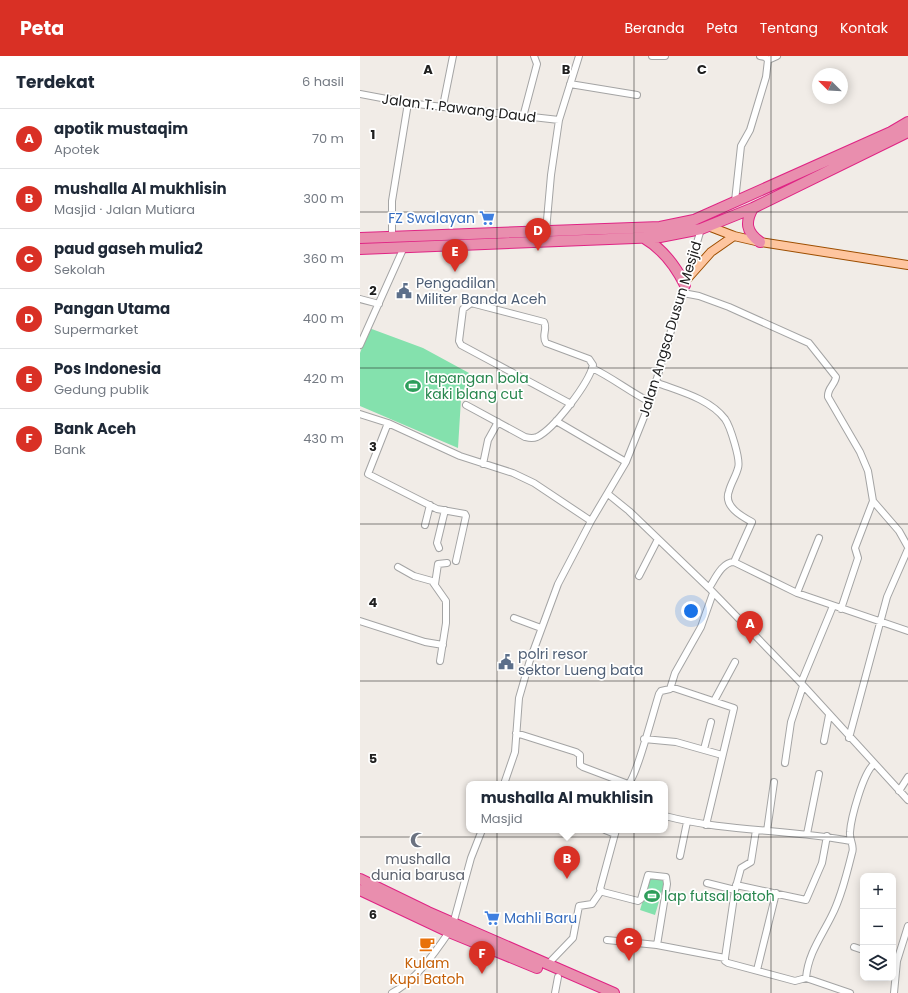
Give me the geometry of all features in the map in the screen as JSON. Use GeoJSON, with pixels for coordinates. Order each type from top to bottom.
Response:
{"type":"FeatureCollection","features":[{"type":"Feature","properties":{"kind":"highway"},"geometry":{"type":"LineString","coordinates":[[360,238],[660,237],[704,227],[753,208],[869,146],[908,122]]}},
{"type":"Feature","properties":{"kind":"highway"},"geometry":{"type":"LineString","coordinates":[[360,249],[404,247],[514,237],[546,231],[660,227],[694,220],[735,201],[869,146],[908,132]]}},
{"type":"Feature","properties":{"kind":"highway"},"geometry":{"type":"LineString","coordinates":[[753,208],[748,216],[747,222],[750,232],[760,242]]}},
{"type":"Feature","properties":{"kind":"highway"},"geometry":{"type":"LineString","coordinates":[[644,238],[655,244],[666,256],[685,286]]}},
{"type":"Feature","properties":{"kind":"highway"},"geometry":{"type":"LineString","coordinates":[[360,879],[451,928],[596,993]]}},
{"type":"Feature","properties":{"kind":"highway"},"geometry":{"type":"LineString","coordinates":[[363,894],[547,965],[614,993]]}},
{"type":"Feature","properties":{"kind":"main road"},"geometry":{"type":"LineString","coordinates":[[704,227],[760,242],[908,265]]}},
{"type":"Feature","properties":{"kind":"main road"},"geometry":{"type":"LineString","coordinates":[[685,286],[711,252],[734,236]]}},
{"type":"Feature","properties":{"kind":"street"},"geometry":{"type":"LineString","coordinates":[[443,106],[453,56]]}},
{"type":"Feature","properties":{"kind":"street"},"geometry":{"type":"LineString","coordinates":[[523,116],[537,64],[534,56]]}},
{"type":"Feature","properties":{"kind":"street"},"geometry":{"type":"LineString","coordinates":[[546,231],[551,175],[559,120],[579,56]]}},
{"type":"Feature","properties":{"kind":"street"},"geometry":{"type":"LineString","coordinates":[[652,56],[665,56]]}},
{"type":"Feature","properties":{"kind":"street"},"geometry":{"type":"LineString","coordinates":[[760,56],[766,57],[768,60]]}},
{"type":"Feature","properties":{"kind":"street"},"geometry":{"type":"LineString","coordinates":[[768,60],[777,56]]}},
{"type":"Feature","properties":{"kind":"street"},"geometry":{"type":"LineString","coordinates":[[735,201],[741,146],[750,130],[766,77],[768,60]]}},
{"type":"Feature","properties":{"kind":"street"},"geometry":{"type":"LineString","coordinates":[[570,84],[637,95]]}},
{"type":"Feature","properties":{"kind":"street","name":"Jalan T. Pawang Daud"},"geometry":{"type":"LineString","coordinates":[[360,94],[408,102],[559,120]]}},
{"type":"Feature","properties":{"kind":"street"},"geometry":{"type":"LineString","coordinates":[[392,237],[392,201],[408,102]]}},
{"type":"Feature","properties":{"kind":"street","name":"Jalan Angsa Dusun Mesjid"},"geometry":{"type":"LineString","coordinates":[[505,781],[513,760],[517,711],[523,682],[541,628],[558,584],[591,521],[626,462],[650,402],[704,227]]}},
{"type":"Feature","properties":{"kind":"street"},"geometry":{"type":"LineString","coordinates":[[360,345],[404,247]]}},
{"type":"Feature","properties":{"kind":"street"},"geometry":{"type":"LineString","coordinates":[[685,286],[699,296],[729,307],[809,343],[836,377],[836,381],[829,390],[828,397],[860,452],[868,471],[873,501],[855,548],[858,558],[840,609]]}},
{"type":"Feature","properties":{"kind":"street"},"geometry":{"type":"LineString","coordinates":[[360,299],[379,304]]}},
{"type":"Feature","properties":{"kind":"street"},"geometry":{"type":"LineString","coordinates":[[466,405],[525,437],[532,438],[541,435],[571,404],[592,368],[592,361],[589,359],[546,343],[543,338],[546,326],[544,322],[471,303],[463,309],[459,341],[461,345],[571,404]]}},
{"type":"Feature","properties":{"kind":"street"},"geometry":{"type":"LineString","coordinates":[[592,368],[614,379],[630,392],[650,402]]}},
{"type":"Feature","properties":{"kind":"street"},"geometry":{"type":"LineString","coordinates":[[655,382],[707,404],[725,419],[730,429],[739,464],[728,492],[728,499],[735,512],[752,522],[752,525],[734,562]]}},
{"type":"Feature","properties":{"kind":"street"},"geometry":{"type":"LineString","coordinates":[[360,414],[388,424],[460,456],[514,473],[534,482],[591,521]]}},
{"type":"Feature","properties":{"kind":"street"},"geometry":{"type":"LineString","coordinates":[[556,421],[626,462]]}},
{"type":"Feature","properties":{"kind":"street"},"geometry":{"type":"LineString","coordinates":[[483,464],[488,440],[498,422]]}},
{"type":"Feature","properties":{"kind":"street"},"geometry":{"type":"LineString","coordinates":[[388,424],[368,474],[430,505],[444,510],[465,514],[466,516],[456,561]]}},
{"type":"Feature","properties":{"kind":"street"},"geometry":{"type":"LineString","coordinates":[[608,494],[658,538],[711,591],[802,685],[849,738],[908,800]]}},
{"type":"Feature","properties":{"kind":"street"},"geometry":{"type":"LineString","coordinates":[[849,738],[887,596],[908,548],[899,531],[873,501]]}},
{"type":"Feature","properties":{"kind":"street"},"geometry":{"type":"LineString","coordinates":[[425,525],[430,505]]}},
{"type":"Feature","properties":{"kind":"street"},"geometry":{"type":"LineString","coordinates":[[439,548],[437,543],[444,510]]}},
{"type":"Feature","properties":{"kind":"street"},"geometry":{"type":"LineString","coordinates":[[639,576],[658,538]]}},
{"type":"Feature","properties":{"kind":"street"},"geometry":{"type":"LineString","coordinates":[[797,593],[820,538]]}},
{"type":"Feature","properties":{"kind":"street"},"geometry":{"type":"LineString","coordinates":[[631,781],[634,778],[644,739],[660,692],[668,690],[671,687],[675,673],[700,627],[711,591],[724,566],[728,563],[734,562],[797,593],[840,609],[908,631]]}},
{"type":"Feature","properties":{"kind":"street"},"geometry":{"type":"LineString","coordinates":[[440,661],[443,645],[446,604],[435,584],[438,564],[447,563]]}},
{"type":"Feature","properties":{"kind":"street"},"geometry":{"type":"LineString","coordinates":[[398,567],[435,584]]}},
{"type":"Feature","properties":{"kind":"street"},"geometry":{"type":"LineString","coordinates":[[785,763],[791,722],[802,685],[833,606]]}},
{"type":"Feature","properties":{"kind":"street"},"geometry":{"type":"LineString","coordinates":[[514,618],[541,628]]}},
{"type":"Feature","properties":{"kind":"street"},"geometry":{"type":"LineString","coordinates":[[360,621],[425,642],[443,645]]}},
{"type":"Feature","properties":{"kind":"street"},"geometry":{"type":"LineString","coordinates":[[714,701],[735,662]]}},
{"type":"Feature","properties":{"kind":"street"},"geometry":{"type":"LineString","coordinates":[[671,687],[734,708],[706,825]]}},
{"type":"Feature","properties":{"kind":"street"},"geometry":{"type":"LineString","coordinates":[[824,741],[829,715]]}},
{"type":"Feature","properties":{"kind":"street"},"geometry":{"type":"LineString","coordinates":[[704,749],[711,722]]}},
{"type":"Feature","properties":{"kind":"street"},"geometry":{"type":"LineString","coordinates":[[516,733],[576,752],[580,755],[581,766],[620,781]]}},
{"type":"Feature","properties":{"kind":"street"},"geometry":{"type":"LineString","coordinates":[[644,739],[676,742],[722,755]]}},
{"type":"Feature","properties":{"kind":"street"},"geometry":{"type":"LineString","coordinates":[[806,978],[811,953],[832,916],[838,900],[853,851],[850,833],[859,795],[869,769],[874,764]]}},
{"type":"Feature","properties":{"kind":"street"},"geometry":{"type":"LineString","coordinates":[[807,834],[819,774]]}},
{"type":"Feature","properties":{"kind":"street"},"geometry":{"type":"LineString","coordinates":[[899,791],[908,777]]}},
{"type":"Feature","properties":{"kind":"street"},"geometry":{"type":"LineString","coordinates":[[767,831],[774,782]]}},
{"type":"Feature","properties":{"kind":"street"},"geometry":{"type":"LineString","coordinates":[[668,817],[706,825],[827,836],[851,841]]}},
{"type":"Feature","properties":{"kind":"street"},"geometry":{"type":"LineString","coordinates":[[680,856],[687,822]]}},
{"type":"Feature","properties":{"kind":"street"},"geometry":{"type":"LineString","coordinates":[[756,830],[751,862],[741,868],[736,887],[725,961],[795,981],[806,978],[850,993]]}},
{"type":"Feature","properties":{"kind":"street"},"geometry":{"type":"LineString","coordinates":[[392,993],[401,987],[421,968],[451,928],[470,858],[481,833]]}},
{"type":"Feature","properties":{"kind":"street"},"geometry":{"type":"LineString","coordinates":[[547,965],[573,938],[579,906],[592,904],[601,891],[600,887],[616,833]]}},
{"type":"Feature","properties":{"kind":"street"},"geometry":{"type":"LineString","coordinates":[[707,883],[776,893],[802,900],[807,899],[822,863],[827,836]]}},
{"type":"Feature","properties":{"kind":"street"},"geometry":{"type":"LineString","coordinates":[[601,891],[638,901],[641,899],[648,875],[666,877],[667,884],[657,945]]}},
{"type":"Feature","properties":{"kind":"street"},"geometry":{"type":"LineString","coordinates":[[757,970],[776,893]]}},
{"type":"Feature","properties":{"kind":"street"},"geometry":{"type":"LineString","coordinates":[[896,957],[908,926]]}},
{"type":"Feature","properties":{"kind":"street"},"geometry":{"type":"LineString","coordinates":[[607,940],[657,945],[725,958]]}},
{"type":"Feature","properties":{"kind":"street"},"geometry":{"type":"LineString","coordinates":[[854,947],[860,949]]}},
{"type":"Feature","properties":{"kind":"street"},"geometry":{"type":"LineString","coordinates":[[555,993],[558,976]]}},
{"type":"Feature","properties":{"kind":"street"},"geometry":{"type":"LineString","coordinates":[[894,981],[894,993]]}},
{"type":"Feature","properties":{"kind":"green space","name":"lapangan bola kaki blang cut"},"geometry":{"type":"Polygon","coordinates":[[[369,328],[423,348],[469,373],[461,399],[458,448],[360,406],[360,353],[369,328]]]}},
{"type":"Feature","properties":{"kind":"green space","name":"lap futsal batoh"},"geometry":{"type":"Polygon","coordinates":[[[650,877],[665,881],[655,915],[640,910],[650,877]]]}},
{"type":"Feature","properties":{"kind":"place","name":"FZ Swalayan"},"geometry":{"type":"Point","coordinates":[487,218]}},
{"type":"Feature","properties":{"kind":"place","name":"Pangan Utama"},"geometry":{"type":"Point","coordinates":[538,251]}},
{"type":"Feature","properties":{"kind":"place","name":"Pos Indonesia"},"geometry":{"type":"Point","coordinates":[455,272]}},
{"type":"Feature","properties":{"kind":"place","name":"Pengadilan Militer Banda Aceh"},"geometry":{"type":"Point","coordinates":[404,291]}},
{"type":"Feature","properties":{"kind":"place","name":"lapangan bola kaki blang cut"},"geometry":{"type":"Point","coordinates":[413,386]}},
{"type":"Feature","properties":{"kind":"place","name":"apotik mustaqim"},"geometry":{"type":"Point","coordinates":[750,644]}},
{"type":"Feature","properties":{"kind":"place","name":"polri resor sektor Lueng bata"},"geometry":{"type":"Point","coordinates":[506,662]}},
{"type":"Feature","properties":{"kind":"place","name":"mushalla dunia barusa"},"geometry":{"type":"Point","coordinates":[418,840]}},
{"type":"Feature","properties":{"kind":"place","name":"mushalla Al mukhlisin"},"geometry":{"type":"Point","coordinates":[567,879]}},
{"type":"Feature","properties":{"kind":"place","name":"lap futsal batoh"},"geometry":{"type":"Point","coordinates":[652,896]}},
{"type":"Feature","properties":{"kind":"place","name":"Mahli Baru"},"geometry":{"type":"Point","coordinates":[492,918]}},
{"type":"Feature","properties":{"kind":"place","name":"Kulam Kupi Batoh"},"geometry":{"type":"Point","coordinates":[427,944]}},
{"type":"Feature","properties":{"kind":"place","name":"paud gaseh mulia2"},"geometry":{"type":"Point","coordinates":[629,961]}},
{"type":"Feature","properties":{"kind":"place","name":"Bank Aceh"},"geometry":{"type":"Point","coordinates":[482,974]}}]}
